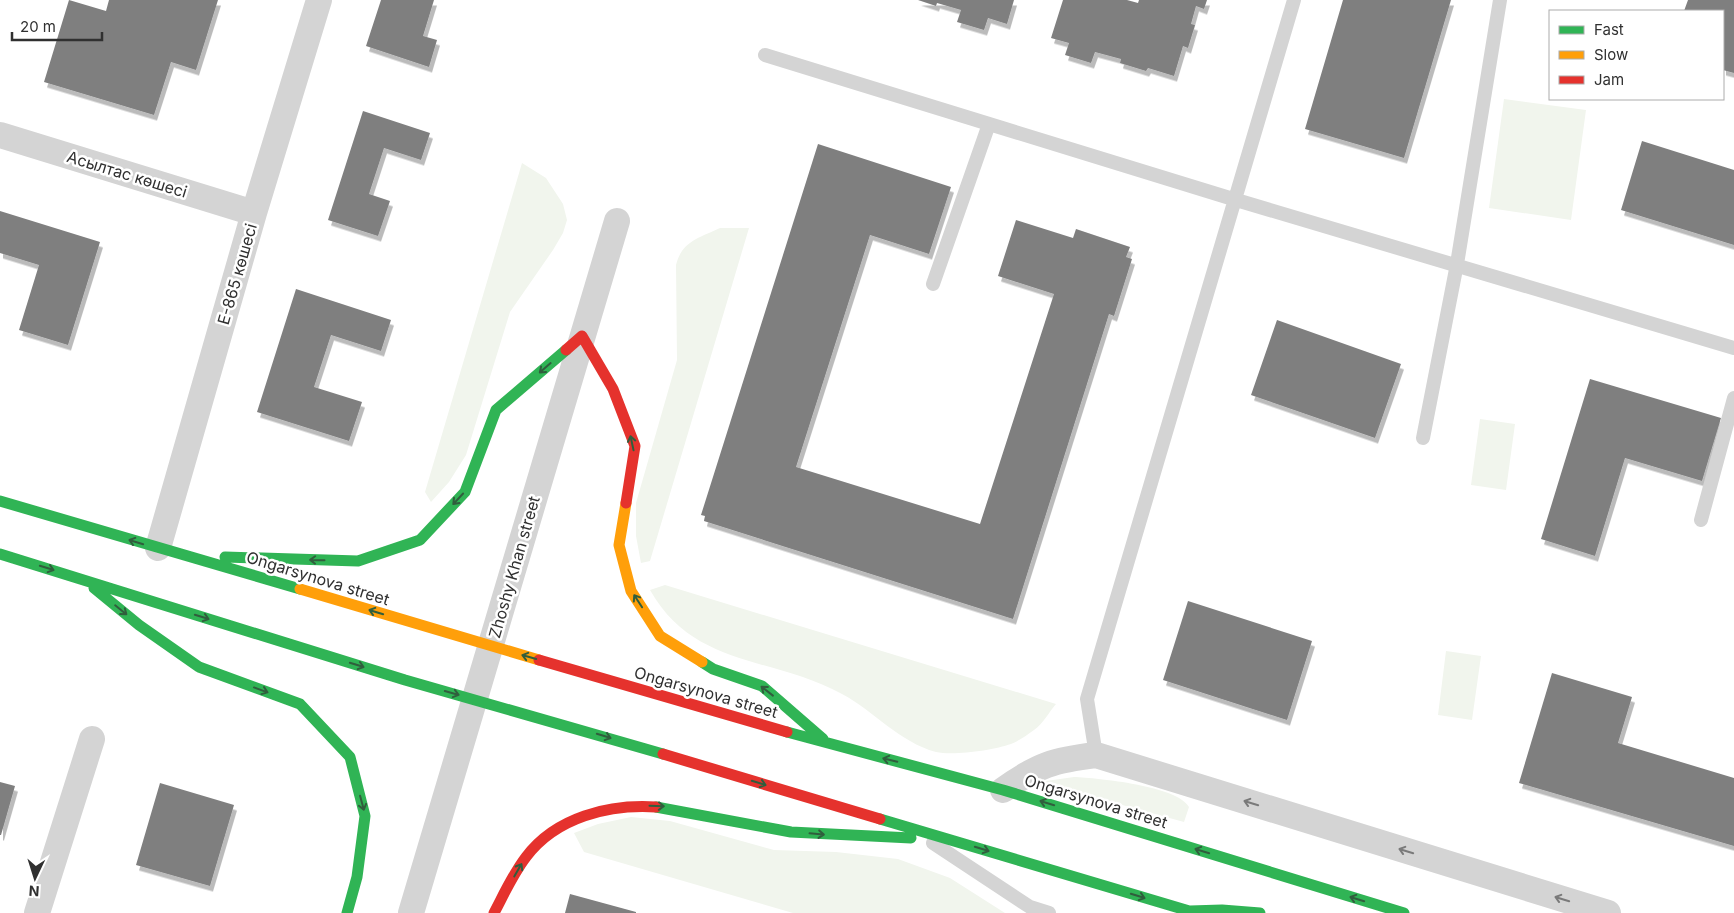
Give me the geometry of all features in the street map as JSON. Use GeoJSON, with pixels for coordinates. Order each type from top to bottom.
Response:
{"type":"FeatureCollection","features":[{"type":"Feature","properties":{"kind":"street","name":"Е-865 көшесі"},"geometry":{"type":"LineString","coordinates":[[158,548],[254,213],[319,0]]}},
{"type":"Feature","properties":{"kind":"street","name":"Асылтас көшесі"},"geometry":{"type":"LineString","coordinates":[[0,135],[254,213]]}},
{"type":"Feature","properties":{"kind":"street","name":"Zhoshy Khan street"},"geometry":{"type":"LineString","coordinates":[[411,913],[617,221]]}},
{"type":"Feature","properties":{"kind":"street"},"geometry":{"type":"LineString","coordinates":[[194,558],[211,556],[358,561],[420,540],[465,492],[496,410],[582,336],[613,389],[635,446],[619,545],[631,591],[660,636],[713,670],[762,686],[830,745]]}},
{"type":"Feature","properties":{"kind":"street","name":"Ongarsynova street"},"geometry":{"type":"LineString","coordinates":[[0,501],[830,745],[1003,790],[1404,913]]}},
{"type":"Feature","properties":{"kind":"street"},"geometry":{"type":"LineString","coordinates":[[1,555],[397,678],[1193,912],[1222,910],[1260,913]]}},
{"type":"Feature","properties":{"kind":"street"},"geometry":{"type":"LineString","coordinates":[[83,580],[139,625],[199,667],[300,704],[350,757],[365,816],[358,877],[347,913]]}},
{"type":"Feature","properties":{"kind":"street"},"geometry":{"type":"LineString","coordinates":[[37,913],[92,739]]}},
{"type":"Feature","properties":{"kind":"street"},"geometry":{"type":"LineString","coordinates":[[1003,790],[1031,770],[1060,759],[1096,755],[1608,913]]}},
{"type":"Feature","properties":{"kind":"street"},"geometry":{"type":"LineString","coordinates":[[494,913],[520,865],[534,847],[553,832],[589,812],[630,805],[668,806],[786,832],[951,840]]}},
{"type":"Feature","properties":{"kind":"lane"},"geometry":{"type":"LineString","coordinates":[[1096,755],[1087,699],[1233,199],[1294,0]]}},
{"type":"Feature","properties":{"kind":"lane"},"geometry":{"type":"LineString","coordinates":[[1423,438],[1456,264],[1500,0]]}},
{"type":"Feature","properties":{"kind":"lane"},"geometry":{"type":"LineString","coordinates":[[765,55],[1233,199],[1734,348]]}},
{"type":"Feature","properties":{"kind":"lane"},"geometry":{"type":"LineString","coordinates":[[933,284],[989,124]]}},
{"type":"Feature","properties":{"kind":"lane"},"geometry":{"type":"LineString","coordinates":[[1701,520],[1734,398]]}},
{"type":"Feature","properties":{"kind":"lane"},"geometry":{"type":"LineString","coordinates":[[909,827],[1030,907],[1049,913]]}},
{"type":"Feature","properties":{"kind":"shaded area"},"geometry":{"type":"Polygon","coordinates":[[[1504,99],[1586,110],[1571,220],[1489,208],[1504,99]]]}},
{"type":"Feature","properties":{"kind":"shaded area"},"geometry":{"type":"Polygon","coordinates":[[[522,163],[546,178],[563,204],[567,220],[563,233],[553,250],[510,312],[466,455],[449,482],[431,502],[425,492],[522,163]]]}},
{"type":"Feature","properties":{"kind":"shaded area"},"geometry":{"type":"Polygon","coordinates":[[[720,228],[749,228],[650,561],[641,563],[636,536],[636,503],[677,360],[676,265],[682,250],[687,245],[720,228]]]}},
{"type":"Feature","properties":{"kind":"shaded area"},"geometry":{"type":"Polygon","coordinates":[[[1480,419],[1515,424],[1506,490],[1471,485],[1480,419]]]}},
{"type":"Feature","properties":{"kind":"shaded area"},"geometry":{"type":"Polygon","coordinates":[[[665,585],[1056,704],[1037,727],[1023,738],[1011,744],[974,752],[936,752],[898,734],[842,694],[816,682],[737,657],[712,647],[689,634],[668,615],[650,590],[665,585]]]}},
{"type":"Feature","properties":{"kind":"shaded area"},"geometry":{"type":"Polygon","coordinates":[[[1446,651],[1481,656],[1472,720],[1438,715],[1446,651]]]}},
{"type":"Feature","properties":{"kind":"shaded area"},"geometry":{"type":"Polygon","coordinates":[[[1074,777],[1136,784],[1170,794],[1182,800],[1189,807],[1184,822],[1039,782],[1074,777]]]}},
{"type":"Feature","properties":{"kind":"shaded area"},"geometry":{"type":"Polygon","coordinates":[[[631,817],[670,821],[774,850],[836,852],[898,859],[950,878],[1005,913],[793,913],[584,852],[574,833],[598,824],[631,817]]]}},
{"type":"Feature","properties":{"kind":"building"},"geometry":{"type":"Polygon","coordinates":[[[69,0],[106,11],[109,0],[218,0],[196,70],[171,62],[154,115],[44,82],[69,0]]]}},
{"type":"Feature","properties":{"kind":"building"},"geometry":{"type":"Polygon","coordinates":[[[381,0],[434,0],[423,36],[437,40],[429,67],[366,46],[381,0]]]}},
{"type":"Feature","properties":{"kind":"building"},"geometry":{"type":"Polygon","coordinates":[[[918,0],[1014,0],[1007,24],[988,18],[984,30],[957,22],[961,10],[937,3],[936,6],[918,0]]]}},
{"type":"Feature","properties":{"kind":"building"},"geometry":{"type":"Polygon","coordinates":[[[1063,0],[1127,0],[1138,3],[1139,0],[1207,0],[1204,9],[1196,6],[1191,24],[1195,25],[1188,48],[1183,46],[1174,76],[1148,68],[1146,71],[1120,63],[1121,59],[1095,52],[1091,63],[1065,55],[1069,43],[1051,38],[1063,0]]]}},
{"type":"Feature","properties":{"kind":"building"},"geometry":{"type":"Polygon","coordinates":[[[1343,0],[1451,0],[1404,158],[1305,129],[1343,0]]]}},
{"type":"Feature","properties":{"kind":"building"},"geometry":{"type":"Polygon","coordinates":[[[1688,0],[1734,0],[1734,73],[1724,70],[1724,10],[1684,10],[1688,0]]]}},
{"type":"Feature","properties":{"kind":"building"},"geometry":{"type":"Polygon","coordinates":[[[363,111],[430,133],[421,160],[384,148],[369,194],[390,201],[378,236],[328,220],[363,111]]]}},
{"type":"Feature","properties":{"kind":"building"},"geometry":{"type":"Polygon","coordinates":[[[1642,141],[1734,170],[1734,245],[1621,210],[1642,141]]]}},
{"type":"Feature","properties":{"kind":"building"},"geometry":{"type":"Polygon","coordinates":[[[818,144],[951,187],[929,254],[870,235],[796,467],[980,524],[1054,294],[998,276],[1016,220],[1073,238],[1076,229],[1130,247],[1126,257],[1132,259],[1114,316],[1109,314],[1013,619],[704,521],[705,516],[701,515],[818,144]]]}},
{"type":"Feature","properties":{"kind":"building"},"geometry":{"type":"Polygon","coordinates":[[[0,211],[100,242],[68,345],[19,330],[39,265],[0,253],[0,211]]]}},
{"type":"Feature","properties":{"kind":"building"},"geometry":{"type":"Polygon","coordinates":[[[296,289],[391,320],[381,351],[331,335],[314,387],[362,402],[349,441],[257,412],[296,289]]]}},
{"type":"Feature","properties":{"kind":"building"},"geometry":{"type":"Polygon","coordinates":[[[1277,320],[1401,364],[1375,438],[1251,395],[1277,320]]]}},
{"type":"Feature","properties":{"kind":"building"},"geometry":{"type":"Polygon","coordinates":[[[1590,379],[1721,418],[1702,481],[1625,458],[1595,556],[1541,539],[1590,379]]]}},
{"type":"Feature","properties":{"kind":"building"},"geometry":{"type":"Polygon","coordinates":[[[1188,601],[1312,641],[1287,720],[1163,680],[1188,601]]]}},
{"type":"Feature","properties":{"kind":"building"},"geometry":{"type":"Polygon","coordinates":[[[1552,673],[1632,697],[1618,743],[1734,778],[1734,846],[1519,783],[1552,673]]]}},
{"type":"Feature","properties":{"kind":"building"},"geometry":{"type":"Polygon","coordinates":[[[0,782],[15,786],[1,835],[0,835],[0,782]]]}},
{"type":"Feature","properties":{"kind":"building"},"geometry":{"type":"Polygon","coordinates":[[[160,783],[234,805],[210,886],[136,865],[160,783]]]}},
{"type":"Feature","properties":{"kind":"building"},"geometry":{"type":"Polygon","coordinates":[[[570,894],[636,912],[636,913],[565,913],[570,894]]]}},
{"type":"Feature","properties":{"kind":"traffic: fast"},"geometry":{"type":"LineString","coordinates":[[225,557],[358,561],[420,540],[465,492],[496,410],[566,350]]}},
{"type":"Feature","properties":{"kind":"traffic: fast"},"geometry":{"type":"LineString","coordinates":[[0,501],[300,589]]}},
{"type":"Feature","properties":{"kind":"traffic: fast"},"geometry":{"type":"LineString","coordinates":[[0,554],[405,680],[663,754]]}},
{"type":"Feature","properties":{"kind":"traffic: fast"},"geometry":{"type":"LineString","coordinates":[[94,588],[139,625],[199,667],[300,704],[350,757],[365,816],[357,877],[347,913]]}},
{"type":"Feature","properties":{"kind":"traffic: fast"},"geometry":{"type":"LineString","coordinates":[[702,662],[713,669],[762,686],[823,739]]}},
{"type":"Feature","properties":{"kind":"traffic: fast"},"geometry":{"type":"LineString","coordinates":[[787,732],[1003,790],[1404,913]]}},
{"type":"Feature","properties":{"kind":"traffic: fast"},"geometry":{"type":"LineString","coordinates":[[656,807],[791,832],[911,838]]}},
{"type":"Feature","properties":{"kind":"traffic: fast"},"geometry":{"type":"LineString","coordinates":[[880,819],[1196,913]]}},
{"type":"Feature","properties":{"kind":"traffic: fast"},"geometry":{"type":"LineString","coordinates":[[1190,911],[1222,910],[1260,913]]}},
{"type":"Feature","properties":{"kind":"traffic: slow"},"geometry":{"type":"LineString","coordinates":[[626,503],[619,545],[631,591],[660,636],[702,662]]}},
{"type":"Feature","properties":{"kind":"traffic: slow"},"geometry":{"type":"LineString","coordinates":[[300,589],[539,660]]}},
{"type":"Feature","properties":{"kind":"traffic: jam"},"geometry":{"type":"LineString","coordinates":[[566,350],[582,336],[613,389],[635,446],[626,503]]}},
{"type":"Feature","properties":{"kind":"traffic: jam"},"geometry":{"type":"LineString","coordinates":[[539,660],[787,732]]}},
{"type":"Feature","properties":{"kind":"traffic: jam"},"geometry":{"type":"LineString","coordinates":[[663,754],[880,819]]}},
{"type":"Feature","properties":{"kind":"traffic: jam"},"geometry":{"type":"LineString","coordinates":[[494,913],[526,857],[538,843],[552,832],[568,823],[602,811],[620,808],[656,807]]}}]}
